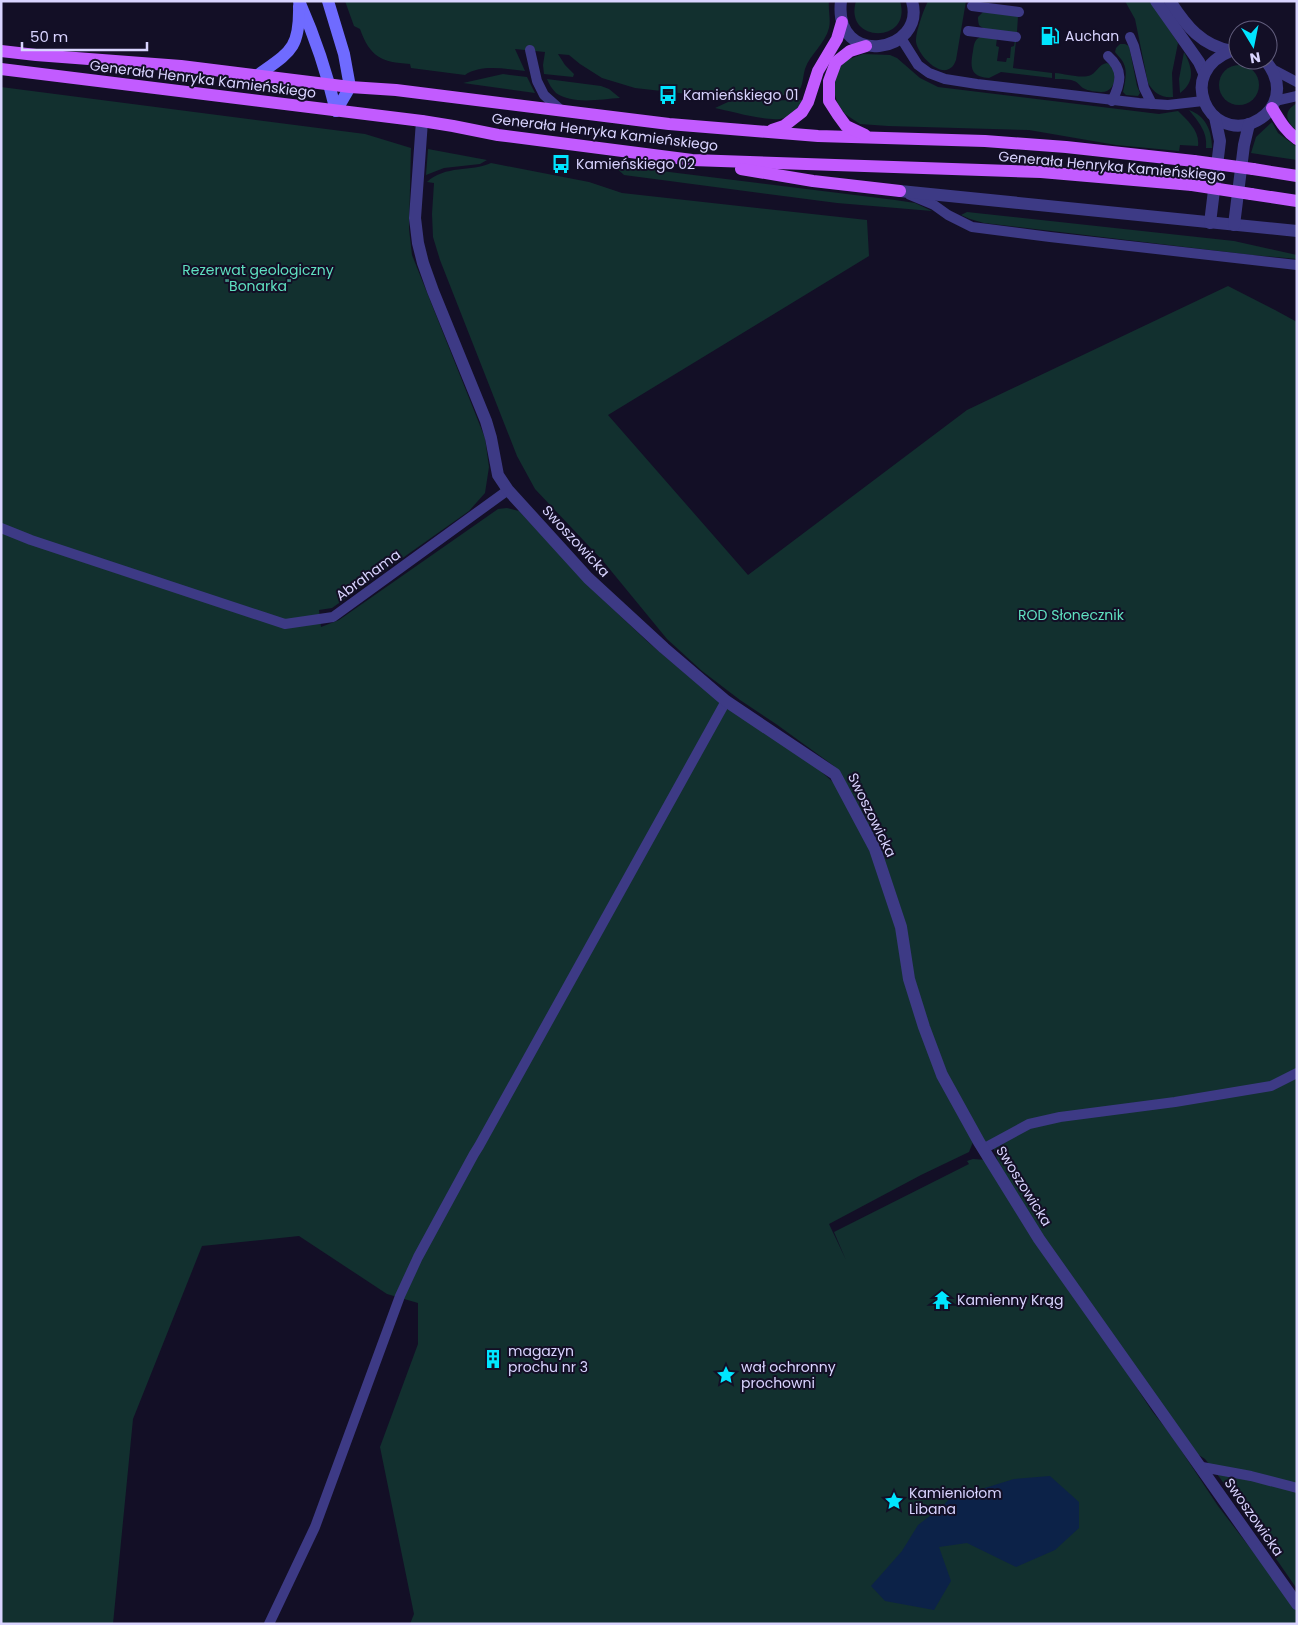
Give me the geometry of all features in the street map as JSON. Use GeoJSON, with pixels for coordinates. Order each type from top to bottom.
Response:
{"type":"FeatureCollection","features":[{"type":"Feature","properties":{"kind":"main road"},"geometry":{"type":"LineString","coordinates":[[764,132],[784,126],[802,112],[808,102],[818,71],[837,39],[842,22]]}},
{"type":"Feature","properties":{"kind":"main road"},"geometry":{"type":"LineString","coordinates":[[866,46],[850,51],[836,62],[829,82],[829,101],[846,126],[869,138]]}},
{"type":"Feature","properties":{"kind":"main road","name":"Generała Henryka Kamieńskiego"},"geometry":{"type":"LineString","coordinates":[[1,51],[181,66],[350,87],[396,90],[669,124],[764,132],[869,138],[985,141],[1066,147],[1194,161],[1297,176]]}},
{"type":"Feature","properties":{"kind":"main road","name":"Generała Henryka Kamieńskiego"},"geometry":{"type":"LineString","coordinates":[[1,69],[422,121],[507,136],[692,160],[1041,172],[1192,185],[1297,201]]}},
{"type":"Feature","properties":{"kind":"main road"},"geometry":{"type":"LineString","coordinates":[[1274,104],[1280,121],[1291,135],[1297,139]]}},
{"type":"Feature","properties":{"kind":"main road"},"geometry":{"type":"LineString","coordinates":[[692,160],[813,182],[900,192]]}},
{"type":"Feature","properties":{"kind":"street"},"geometry":{"type":"LineString","coordinates":[[258,75],[285,56],[293,46],[296,39],[299,17],[299,1]]}},
{"type":"Feature","properties":{"kind":"street"},"geometry":{"type":"LineString","coordinates":[[299,1],[315,37],[330,84],[336,111]]}},
{"type":"Feature","properties":{"kind":"street"},"geometry":{"type":"LineString","coordinates":[[328,1],[344,54],[350,87],[336,111]]}},
{"type":"Feature","properties":{"kind":"street"},"geometry":{"type":"LineString","coordinates":[[841,1],[840,12],[847,32],[855,40],[866,46],[878,47],[890,45],[901,38],[909,29],[913,17],[914,2]]}},
{"type":"Feature","properties":{"kind":"street"},"geometry":{"type":"LineString","coordinates":[[1156,1],[1204,73]]}},
{"type":"Feature","properties":{"kind":"street"},"geometry":{"type":"LineString","coordinates":[[1170,1],[1192,30],[1213,46],[1228,49]]}},
{"type":"Feature","properties":{"kind":"street"},"geometry":{"type":"LineString","coordinates":[[1228,52],[1220,55],[1211,63],[1204,73],[1202,82],[1204,100],[1208,110],[1226,123],[1237,126],[1249,124],[1258,121],[1266,115],[1274,104],[1277,90],[1276,79],[1272,70]]}},
{"type":"Feature","properties":{"kind":"street"},"geometry":{"type":"LineString","coordinates":[[1210,223],[1220,141],[1216,117]]}},
{"type":"Feature","properties":{"kind":"street","name":"Swoszowicka"},"geometry":{"type":"LineString","coordinates":[[422,121],[415,218],[418,243],[433,291],[486,421],[498,474],[508,490],[588,578],[664,648],[726,701],[835,774],[875,849],[901,927],[909,979],[942,1075],[983,1149],[1039,1239],[1297,1604]]}},
{"type":"Feature","properties":{"kind":"street"},"geometry":{"type":"LineString","coordinates":[[1234,225],[1244,145],[1249,124]]}},
{"type":"Feature","properties":{"kind":"street"},"geometry":{"type":"LineString","coordinates":[[900,192],[1297,231]]}},
{"type":"Feature","properties":{"kind":"lane"},"geometry":{"type":"LineString","coordinates":[[972,6],[1019,12]]}},
{"type":"Feature","properties":{"kind":"lane"},"geometry":{"type":"LineString","coordinates":[[968,31],[1016,37]]}},
{"type":"Feature","properties":{"kind":"lane"},"geometry":{"type":"LineString","coordinates":[[1130,37],[1144,88],[1152,104]]}},
{"type":"Feature","properties":{"kind":"lane"},"geometry":{"type":"LineString","coordinates":[[901,38],[918,65],[929,73],[945,79],[1112,101],[1168,105],[1204,100]]}},
{"type":"Feature","properties":{"kind":"lane"},"geometry":{"type":"LineString","coordinates":[[530,50],[537,81],[544,95],[562,111]]}},
{"type":"Feature","properties":{"kind":"lane"},"geometry":{"type":"LineString","coordinates":[[1108,56],[1115,62],[1120,72],[1117,90],[1112,101]]}},
{"type":"Feature","properties":{"kind":"lane"},"geometry":{"type":"LineString","coordinates":[[1278,70],[1297,82]]}},
{"type":"Feature","properties":{"kind":"lane"},"geometry":{"type":"LineString","coordinates":[[1274,104],[1297,96]]}},
{"type":"Feature","properties":{"kind":"lane"},"geometry":{"type":"LineString","coordinates":[[900,192],[926,201],[972,227],[1297,265]]}},
{"type":"Feature","properties":{"kind":"lane","name":"Abrahama"},"geometry":{"type":"LineString","coordinates":[[1,528],[30,540],[286,624],[334,617],[508,490]]}},
{"type":"Feature","properties":{"kind":"lane"},"geometry":{"type":"LineString","coordinates":[[269,1624],[315,1527],[400,1296],[418,1257],[726,701]]}},
{"type":"Feature","properties":{"kind":"lane"},"geometry":{"type":"LineString","coordinates":[[983,1149],[1029,1124],[1060,1117],[1175,1102],[1271,1086],[1297,1073]]}},
{"type":"Feature","properties":{"kind":"lane"},"geometry":{"type":"LineString","coordinates":[[1202,1468],[1250,1476],[1297,1488]]}},
{"type":"Feature","properties":{"kind":"green space"},"geometry":{"type":"Polygon","coordinates":[[[345,1],[829,1],[830,22],[827,34],[807,64],[801,87],[797,93],[793,95],[723,98],[635,88],[602,78],[569,55],[558,54],[574,74],[573,77],[544,74],[545,52],[515,49],[525,71],[486,68],[478,69],[465,75],[411,68],[410,64],[391,62],[373,52],[360,29],[354,26],[345,1]]]}},
{"type":"Feature","properties":{"kind":"green space"},"geometry":{"type":"Polygon","coordinates":[[[856,1],[900,1],[901,15],[897,25],[888,31],[878,33],[868,31],[859,25],[855,15],[856,1]]]}},
{"type":"Feature","properties":{"kind":"green space"},"geometry":{"type":"Polygon","coordinates":[[[928,1],[966,1],[956,60],[952,67],[946,70],[940,70],[928,61],[922,55],[916,42],[918,27],[928,1]]]}},
{"type":"Feature","properties":{"kind":"green space"},"geometry":{"type":"Polygon","coordinates":[[[1125,1],[1150,1],[1178,43],[1172,73],[1173,97],[1165,97],[1158,94],[1148,83],[1135,19],[1125,1]]]}},
{"type":"Feature","properties":{"kind":"green space"},"geometry":{"type":"Polygon","coordinates":[[[983,12],[1018,16],[1017,32],[996,31],[981,27],[978,17],[983,12]]]}},
{"type":"Feature","properties":{"kind":"green space"},"geometry":{"type":"Polygon","coordinates":[[[980,37],[997,38],[996,46],[999,47],[997,61],[1006,62],[1007,58],[1010,58],[1011,47],[1014,46],[1015,40],[1013,68],[1052,73],[1052,78],[1001,72],[989,78],[978,76],[973,70],[972,62],[975,43],[980,37]]]}},
{"type":"Feature","properties":{"kind":"green space"},"geometry":{"type":"Polygon","coordinates":[[[1120,44],[1129,46],[1140,93],[1138,96],[1126,95],[1123,92],[1126,77],[1125,65],[1115,52],[1120,44]]]}},
{"type":"Feature","properties":{"kind":"green space"},"geometry":{"type":"Polygon","coordinates":[[[1184,52],[1191,74],[1188,84],[1180,93],[1179,79],[1184,52]]]}},
{"type":"Feature","properties":{"kind":"green space"},"geometry":{"type":"Polygon","coordinates":[[[863,54],[890,55],[897,58],[920,78],[938,87],[1159,114],[1178,111],[1195,131],[1198,146],[1180,145],[1179,151],[1116,145],[1029,130],[860,124],[845,114],[838,104],[834,92],[834,83],[840,67],[847,60],[863,54]]]}},
{"type":"Feature","properties":{"kind":"green space"},"geometry":{"type":"Polygon","coordinates":[[[1107,63],[1113,70],[1115,80],[1107,91],[1090,91],[1083,88],[1077,82],[1067,79],[1055,79],[1055,73],[1079,76],[1091,75],[1107,63]]]}},
{"type":"Feature","properties":{"kind":"green space"},"geometry":{"type":"Polygon","coordinates":[[[1228,68],[1228,70],[1252,70],[1259,81],[1258,93],[1247,104],[1231,104],[1220,93],[1220,77],[1228,68]]]}},
{"type":"Feature","properties":{"kind":"green space"},"geometry":{"type":"Polygon","coordinates":[[[503,74],[527,77],[535,93],[463,83],[503,74]]]}},
{"type":"Feature","properties":{"kind":"green space"},"geometry":{"type":"Polygon","coordinates":[[[547,79],[601,86],[609,89],[620,98],[570,99],[556,93],[547,79]]]}},
{"type":"Feature","properties":{"kind":"green space","name":"Rezerwat geologiczny \"Bonarka\""},"geometry":{"type":"Polygon","coordinates":[[[1,87],[365,134],[411,148],[409,229],[412,255],[485,438],[489,467],[485,493],[469,511],[332,608],[319,610],[321,627],[339,620],[498,509],[507,508],[519,511],[596,593],[648,642],[700,686],[807,759],[834,783],[874,855],[895,923],[904,978],[973,1142],[969,1152],[829,1224],[846,1260],[834,1232],[969,1164],[967,1161],[973,1159],[987,1160],[1152,1411],[1171,1435],[1218,1506],[1297,1609],[1297,1624],[410,1624],[414,1614],[380,1447],[418,1344],[418,1303],[387,1294],[299,1236],[202,1246],[133,1419],[113,1624],[1,1624],[1,87]]]}},
{"type":"Feature","properties":{"kind":"green space"},"geometry":{"type":"Polygon","coordinates":[[[803,100],[790,115],[778,119],[760,118],[715,108],[735,101],[803,100]]]}},
{"type":"Feature","properties":{"kind":"green space"},"geometry":{"type":"Polygon","coordinates":[[[1297,103],[1297,131],[1290,124],[1287,117],[1289,110],[1297,103]]]}},
{"type":"Feature","properties":{"kind":"green space"},"geometry":{"type":"Polygon","coordinates":[[[1189,110],[1204,120],[1211,136],[1212,148],[1206,148],[1204,132],[1189,110]]]}},
{"type":"Feature","properties":{"kind":"green space"},"geometry":{"type":"Polygon","coordinates":[[[1272,122],[1278,133],[1297,147],[1297,160],[1251,153],[1256,137],[1272,122]]]}},
{"type":"Feature","properties":{"kind":"green space"},"geometry":{"type":"Polygon","coordinates":[[[428,149],[487,160],[480,164],[444,168],[426,175],[428,149]]]}},
{"type":"Feature","properties":{"kind":"green space","name":"ROD Słonecznik"},"geometry":{"type":"Polygon","coordinates":[[[491,163],[589,182],[622,193],[867,220],[869,256],[608,415],[748,575],[967,410],[1228,286],[1297,322],[1297,1589],[1220,1478],[1205,1459],[1191,1450],[1045,1239],[1000,1168],[993,1146],[984,1142],[952,1085],[929,1027],[914,977],[904,925],[834,766],[740,700],[702,671],[667,639],[603,561],[535,489],[517,456],[440,260],[433,237],[434,183],[427,182],[442,173],[491,163]]]}},
{"type":"Feature","properties":{"kind":"green space"},"geometry":{"type":"Polygon","coordinates":[[[613,165],[895,200],[915,203],[932,211],[837,203],[624,175],[613,165]]]}},
{"type":"Feature","properties":{"kind":"green space"},"geometry":{"type":"Polygon","coordinates":[[[967,212],[1234,241],[1297,255],[1297,259],[984,223],[961,215],[967,212]]]}},
{"type":"Feature","properties":{"kind":"water"},"geometry":{"type":"Polygon","coordinates":[[[1050,1476],[1079,1502],[1079,1528],[1055,1550],[1016,1567],[967,1543],[939,1547],[951,1581],[934,1610],[885,1601],[871,1586],[902,1551],[918,1525],[943,1506],[949,1499],[1014,1479],[1050,1476]]]}},
{"type":"Feature","properties":{"kind":"place","name":"Auchan"},"geometry":{"type":"Point","coordinates":[1050,36]}},
{"type":"Feature","properties":{"kind":"place","name":"Kamieńskiego 01"},"geometry":{"type":"Point","coordinates":[668,95]}},
{"type":"Feature","properties":{"kind":"place","name":"Kamieńskiego 02"},"geometry":{"type":"Point","coordinates":[561,164]}},
{"type":"Feature","properties":{"kind":"place","name":"Kamienny Krąg"},"geometry":{"type":"Point","coordinates":[942,1300]}},
{"type":"Feature","properties":{"kind":"place","name":"magazyn prochu nr 3"},"geometry":{"type":"Point","coordinates":[493,1359]}},
{"type":"Feature","properties":{"kind":"place","name":"wał ochronny prochowni"},"geometry":{"type":"Point","coordinates":[726,1375]}},
{"type":"Feature","properties":{"kind":"place","name":"Kamieniołom Libana"},"geometry":{"type":"Point","coordinates":[894,1501]}}]}
